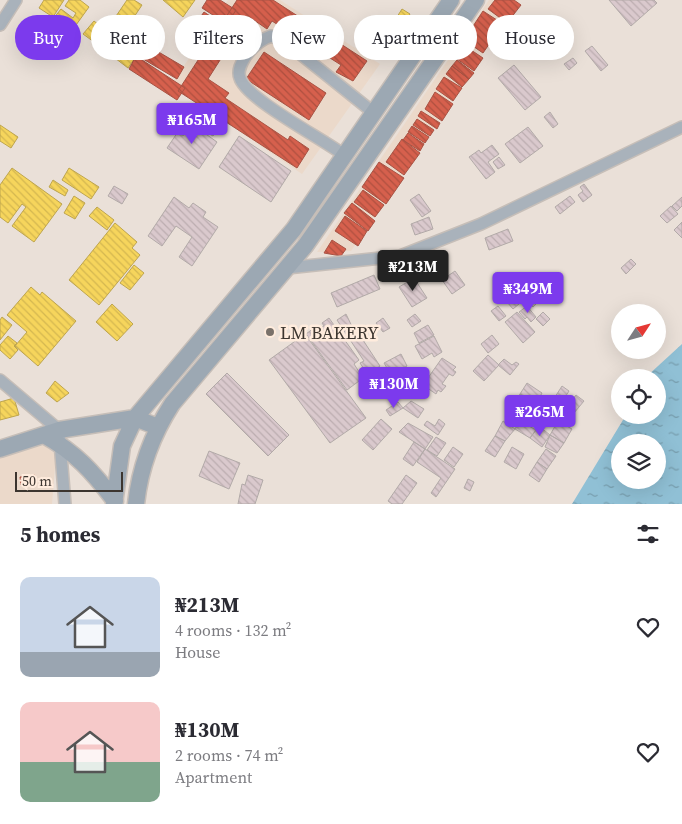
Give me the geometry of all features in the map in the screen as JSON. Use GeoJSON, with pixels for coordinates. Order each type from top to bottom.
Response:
{"type":"FeatureCollection","features":[{"type":"Feature","properties":{"kind":"main road"},"geometry":{"type":"LineString","coordinates":[[114,503],[122,446],[135,418],[294,228],[451,0]]}},
{"type":"Feature","properties":{"kind":"main road"},"geometry":{"type":"LineString","coordinates":[[136,504],[141,470],[158,426],[172,404],[305,246],[476,0]]}},
{"type":"Feature","properties":{"kind":"main road"},"geometry":{"type":"LineString","coordinates":[[0,449],[135,418],[158,426]]}},
{"type":"Feature","properties":{"kind":"main road"},"geometry":{"type":"LineString","coordinates":[[55,437],[90,469],[114,503]]}},
{"type":"Feature","properties":{"kind":"street"},"geometry":{"type":"LineString","coordinates":[[0,24],[16,0]]}},
{"type":"Feature","properties":{"kind":"street"},"geometry":{"type":"LineString","coordinates":[[344,155],[274,109],[242,84],[239,76],[240,66],[251,49],[261,39],[271,36],[283,40],[374,113]]}},
{"type":"Feature","properties":{"kind":"street"},"geometry":{"type":"LineString","coordinates":[[287,268],[400,256],[481,224],[682,127]]}},
{"type":"Feature","properties":{"kind":"street"},"geometry":{"type":"LineString","coordinates":[[0,380],[55,437],[65,504]]}},
{"type":"Feature","properties":{"kind":"shaded area"},"geometry":{"type":"Polygon","coordinates":[[[228,0],[280,0],[303,15],[272,15],[272,60],[344,60],[344,41],[354,47],[354,60],[374,60],[380,64],[302,174],[171,85],[188,60],[262,60],[262,15],[218,15],[228,0]]]}},
{"type":"Feature","properties":{"kind":"shaded area"},"geometry":{"type":"Polygon","coordinates":[[[489,0],[519,0],[509,15],[487,15],[487,48],[351,251],[317,252],[448,60],[477,60],[477,18],[489,0]]]}},
{"type":"Feature","properties":{"kind":"shaded area"},"geometry":{"type":"Polygon","coordinates":[[[45,445],[56,455],[52,504],[0,504],[0,455],[45,445]]]}},
{"type":"Feature","properties":{"kind":"water"},"geometry":{"type":"Polygon","coordinates":[[[682,344],[682,504],[572,504],[611,440],[611,489],[666,489],[666,434],[614,434],[621,424],[666,424],[666,369],[655,369],[682,344]]]}},
{"type":"Feature","properties":{"kind":"building: Homes"},"geometry":{"type":"Polygon","coordinates":[[[44,0],[64,0],[54,15],[50,15],[39,8],[44,0]]]}},
{"type":"Feature","properties":{"kind":"building: Homes"},"geometry":{"type":"Polygon","coordinates":[[[69,0],[80,0],[89,7],[81,18],[81,15],[75,15],[76,13],[65,6],[69,0]]]}},
{"type":"Feature","properties":{"kind":"building: Homes"},"geometry":{"type":"Polygon","coordinates":[[[127,0],[134,0],[142,5],[135,15],[117,15],[127,0]]]}},
{"type":"Feature","properties":{"kind":"building: Homes"},"geometry":{"type":"Polygon","coordinates":[[[163,0],[195,0],[184,15],[181,15],[163,0]]]}},
{"type":"Feature","properties":{"kind":"building: Homes"},"geometry":{"type":"Polygon","coordinates":[[[61,9],[69,15],[56,15],[61,9]]]}},
{"type":"Feature","properties":{"kind":"building: Homes"},"geometry":{"type":"Polygon","coordinates":[[[402,9],[410,14],[409,15],[398,15],[402,9]]]}},
{"type":"Feature","properties":{"kind":"building: Homes"},"geometry":{"type":"Polygon","coordinates":[[[91,25],[91,40],[83,34],[91,25]]]}},
{"type":"Feature","properties":{"kind":"building: Homes"},"geometry":{"type":"Polygon","coordinates":[[[118,60],[134,60],[128,68],[118,60]]]}},
{"type":"Feature","properties":{"kind":"building: Homes"},"geometry":{"type":"Polygon","coordinates":[[[0,125],[18,137],[11,148],[0,141],[0,125]]]}},
{"type":"Feature","properties":{"kind":"building: Homes"},"geometry":{"type":"Polygon","coordinates":[[[12,168],[62,204],[34,242],[12,226],[26,207],[22,204],[8,223],[0,217],[0,185],[12,168]]]}},
{"type":"Feature","properties":{"kind":"building: Homes"},"geometry":{"type":"Polygon","coordinates":[[[69,168],[99,187],[91,199],[62,180],[69,168]]]}},
{"type":"Feature","properties":{"kind":"building: Homes"},"geometry":{"type":"Polygon","coordinates":[[[53,180],[68,190],[65,196],[49,187],[53,180]]]}},
{"type":"Feature","properties":{"kind":"building: Homes"},"geometry":{"type":"Polygon","coordinates":[[[74,196],[85,203],[75,219],[64,213],[74,196]]]}},
{"type":"Feature","properties":{"kind":"building: Homes"},"geometry":{"type":"Polygon","coordinates":[[[97,207],[114,220],[107,230],[89,216],[97,207]]]}},
{"type":"Feature","properties":{"kind":"building: Homes"},"geometry":{"type":"Polygon","coordinates":[[[115,223],[137,242],[132,248],[140,255],[99,305],[69,280],[115,223]]]}},
{"type":"Feature","properties":{"kind":"building: Homes"},"geometry":{"type":"Polygon","coordinates":[[[134,265],[144,273],[130,290],[120,283],[134,265]]]}},
{"type":"Feature","properties":{"kind":"building: Homes"},"geometry":{"type":"Polygon","coordinates":[[[31,287],[40,295],[42,292],[76,321],[38,366],[15,346],[27,332],[7,315],[31,287]]]}},
{"type":"Feature","properties":{"kind":"building: Homes"},"geometry":{"type":"Polygon","coordinates":[[[112,304],[133,324],[117,341],[96,322],[112,304]]]}},
{"type":"Feature","properties":{"kind":"building: Homes"},"geometry":{"type":"Polygon","coordinates":[[[2,317],[12,325],[0,340],[0,320],[2,317]]]}},
{"type":"Feature","properties":{"kind":"building: Homes"},"geometry":{"type":"Polygon","coordinates":[[[8,336],[17,343],[14,346],[18,350],[10,359],[0,350],[0,345],[8,336]]]}},
{"type":"Feature","properties":{"kind":"building: Homes"},"geometry":{"type":"Polygon","coordinates":[[[55,381],[69,393],[57,402],[46,393],[55,381]]]}},
{"type":"Feature","properties":{"kind":"building: Homes"},"geometry":{"type":"Polygon","coordinates":[[[14,398],[19,415],[0,420],[0,402],[14,398]]]}},
{"type":"Feature","properties":{"kind":"building: Shops"},"geometry":{"type":"Polygon","coordinates":[[[207,0],[220,0],[236,10],[233,15],[213,15],[202,8],[207,0]]]}},
{"type":"Feature","properties":{"kind":"building: Shops"},"geometry":{"type":"Polygon","coordinates":[[[237,0],[273,0],[296,15],[272,15],[272,21],[267,29],[262,26],[262,15],[227,15],[237,0]]]}},
{"type":"Feature","properties":{"kind":"building: Shops"},"geometry":{"type":"Polygon","coordinates":[[[495,0],[514,0],[521,5],[513,15],[496,15],[488,9],[495,0]]]}},
{"type":"Feature","properties":{"kind":"building: Shops"},"geometry":{"type":"Polygon","coordinates":[[[483,11],[489,15],[487,15],[487,47],[483,53],[477,49],[477,20],[483,11]]]}},
{"type":"Feature","properties":{"kind":"building: Shops"},"geometry":{"type":"Polygon","coordinates":[[[344,46],[354,53],[354,60],[367,61],[353,81],[336,72],[341,65],[333,60],[344,60],[344,46]]]}},
{"type":"Feature","properties":{"kind":"building: Shops"},"geometry":{"type":"Polygon","coordinates":[[[264,52],[272,57],[272,60],[276,60],[326,93],[309,120],[246,79],[259,60],[262,60],[264,52]]]}},
{"type":"Feature","properties":{"kind":"building: Shops"},"geometry":{"type":"Polygon","coordinates":[[[477,54],[483,58],[474,71],[458,60],[477,60],[477,54]]]}},
{"type":"Feature","properties":{"kind":"building: Shops"},"geometry":{"type":"Polygon","coordinates":[[[165,56],[184,67],[177,79],[145,60],[165,60],[165,56]]]}},
{"type":"Feature","properties":{"kind":"building: Shops"},"geometry":{"type":"Polygon","coordinates":[[[134,60],[142,60],[185,88],[177,100],[129,69],[134,60]]]}},
{"type":"Feature","properties":{"kind":"building: Shops"},"geometry":{"type":"Polygon","coordinates":[[[198,60],[220,60],[208,79],[229,93],[225,98],[288,140],[290,136],[309,149],[297,168],[178,91],[198,60]]]}},
{"type":"Feature","properties":{"kind":"building: Shops"},"geometry":{"type":"Polygon","coordinates":[[[457,60],[474,73],[469,79],[452,66],[457,60]]]}},
{"type":"Feature","properties":{"kind":"building: Shops"},"geometry":{"type":"Polygon","coordinates":[[[452,66],[469,79],[462,87],[446,74],[452,66]]]}},
{"type":"Feature","properties":{"kind":"building: Shops"},"geometry":{"type":"Polygon","coordinates":[[[444,77],[462,88],[453,101],[436,89],[444,77]]]}},
{"type":"Feature","properties":{"kind":"building: Shops"},"geometry":{"type":"Polygon","coordinates":[[[435,92],[453,104],[442,121],[425,109],[435,92]]]}},
{"type":"Feature","properties":{"kind":"building: Shops"},"geometry":{"type":"Polygon","coordinates":[[[421,111],[440,123],[437,129],[418,116],[421,111]]]}},
{"type":"Feature","properties":{"kind":"building: Shops"},"geometry":{"type":"Polygon","coordinates":[[[417,119],[434,130],[430,136],[413,125],[417,119]]]}},
{"type":"Feature","properties":{"kind":"building: Shops"},"geometry":{"type":"Polygon","coordinates":[[[412,126],[429,137],[425,143],[408,132],[412,126]]]}},
{"type":"Feature","properties":{"kind":"building: Shops"},"geometry":{"type":"Polygon","coordinates":[[[408,133],[424,144],[420,151],[403,140],[408,133]]]}},
{"type":"Feature","properties":{"kind":"building: Shops"},"geometry":{"type":"Polygon","coordinates":[[[402,139],[420,153],[404,175],[386,162],[402,139]]]}},
{"type":"Feature","properties":{"kind":"building: Shops"},"geometry":{"type":"Polygon","coordinates":[[[379,162],[404,178],[386,204],[362,187],[379,162]]]}},
{"type":"Feature","properties":{"kind":"building: Shops"},"geometry":{"type":"Polygon","coordinates":[[[363,190],[384,205],[375,217],[354,202],[363,190]]]}},
{"type":"Feature","properties":{"kind":"building: Shops"},"geometry":{"type":"Polygon","coordinates":[[[352,203],[375,221],[368,231],[344,213],[352,203]]]}},
{"type":"Feature","properties":{"kind":"building: Shops"},"geometry":{"type":"Polygon","coordinates":[[[345,216],[367,231],[358,246],[335,231],[345,216]]]}},
{"type":"Feature","properties":{"kind":"building: Shops"},"geometry":{"type":"Polygon","coordinates":[[[332,240],[346,249],[341,256],[324,253],[332,240]]]}},
{"type":"Feature","properties":{"kind":"building: Shops"},"geometry":{"type":"Polygon","coordinates":[[[35,475],[36,483],[21,485],[20,477],[35,475]]]}},
{"type":"Feature","properties":{"kind":"building: Other"},"geometry":{"type":"Polygon","coordinates":[[[609,0],[654,0],[657,3],[631,26],[609,0]]]}},
{"type":"Feature","properties":{"kind":"building: Other"},"geometry":{"type":"Polygon","coordinates":[[[592,46],[608,65],[601,71],[585,51],[592,46]]]}},
{"type":"Feature","properties":{"kind":"building: Other"},"geometry":{"type":"Polygon","coordinates":[[[574,59],[577,63],[569,70],[564,64],[574,59]]]}},
{"type":"Feature","properties":{"kind":"building: Other"},"geometry":{"type":"Polygon","coordinates":[[[514,65],[541,97],[525,110],[498,78],[514,65]]]}},
{"type":"Feature","properties":{"kind":"building: Other"},"geometry":{"type":"Polygon","coordinates":[[[550,112],[558,124],[553,128],[544,117],[550,112]]]}},
{"type":"Feature","properties":{"kind":"building: Other"},"geometry":{"type":"Polygon","coordinates":[[[172,113],[190,125],[183,136],[165,125],[172,113]]]}},
{"type":"Feature","properties":{"kind":"building: Other"},"geometry":{"type":"Polygon","coordinates":[[[205,119],[219,127],[213,136],[199,128],[205,119]]]}},
{"type":"Feature","properties":{"kind":"building: Other"},"geometry":{"type":"Polygon","coordinates":[[[186,120],[217,142],[199,169],[167,148],[186,120]]]}},
{"type":"Feature","properties":{"kind":"building: Other"},"geometry":{"type":"Polygon","coordinates":[[[528,127],[543,146],[520,163],[505,144],[528,127]]]}},
{"type":"Feature","properties":{"kind":"building: Other"},"geometry":{"type":"Polygon","coordinates":[[[239,136],[291,171],[271,202],[219,167],[239,136]]]}},
{"type":"Feature","properties":{"kind":"building: Other"},"geometry":{"type":"Polygon","coordinates":[[[492,145],[499,154],[488,162],[495,172],[486,179],[469,157],[479,150],[481,153],[492,145]]]}},
{"type":"Feature","properties":{"kind":"building: Other"},"geometry":{"type":"Polygon","coordinates":[[[499,157],[505,165],[498,169],[493,162],[499,157]]]}},
{"type":"Feature","properties":{"kind":"building: Other"},"geometry":{"type":"Polygon","coordinates":[[[584,184],[592,195],[583,202],[578,195],[583,191],[580,187],[584,184]]]}},
{"type":"Feature","properties":{"kind":"building: Other"},"geometry":{"type":"Polygon","coordinates":[[[114,186],[128,194],[122,204],[108,196],[114,186]]]}},
{"type":"Feature","properties":{"kind":"building: Other"},"geometry":{"type":"Polygon","coordinates":[[[419,194],[431,211],[422,217],[410,200],[419,194]]]}},
{"type":"Feature","properties":{"kind":"building: Other"},"geometry":{"type":"Polygon","coordinates":[[[570,196],[575,202],[560,214],[555,207],[570,196]]]}},
{"type":"Feature","properties":{"kind":"building: Other"},"geometry":{"type":"Polygon","coordinates":[[[174,197],[189,208],[193,203],[206,212],[203,217],[218,227],[192,266],[179,257],[192,237],[176,226],[162,246],[148,236],[174,197]]]}},
{"type":"Feature","properties":{"kind":"building: Other"},"geometry":{"type":"Polygon","coordinates":[[[682,197],[682,206],[677,211],[672,206],[682,197]]]}},
{"type":"Feature","properties":{"kind":"building: Other"},"geometry":{"type":"Polygon","coordinates":[[[671,206],[678,214],[667,223],[660,216],[671,206]]]}},
{"type":"Feature","properties":{"kind":"building: Other"},"geometry":{"type":"Polygon","coordinates":[[[429,217],[433,229],[415,235],[411,224],[429,217]]]}},
{"type":"Feature","properties":{"kind":"building: Other"},"geometry":{"type":"Polygon","coordinates":[[[682,222],[682,238],[674,230],[682,222]]]}},
{"type":"Feature","properties":{"kind":"building: Other"},"geometry":{"type":"Polygon","coordinates":[[[508,229],[513,241],[489,250],[485,238],[508,229]]]}},
{"type":"Feature","properties":{"kind":"building: Other"},"geometry":{"type":"Polygon","coordinates":[[[631,259],[636,264],[626,274],[621,268],[631,259]]]}},
{"type":"Feature","properties":{"kind":"building: Other"},"geometry":{"type":"Polygon","coordinates":[[[455,271],[465,285],[452,294],[442,280],[455,271]]]}},
{"type":"Feature","properties":{"kind":"building: Other"},"geometry":{"type":"Polygon","coordinates":[[[374,275],[380,289],[337,307],[331,293],[374,275]]]}},
{"type":"Feature","properties":{"kind":"building: Other"},"geometry":{"type":"Polygon","coordinates":[[[414,278],[427,298],[412,307],[399,287],[414,278]]]}},
{"type":"Feature","properties":{"kind":"building: Other"},"geometry":{"type":"Polygon","coordinates":[[[533,296],[538,302],[533,307],[527,300],[533,296]]]}},
{"type":"Feature","properties":{"kind":"building: Other"},"geometry":{"type":"Polygon","coordinates":[[[513,297],[519,304],[513,309],[507,302],[513,297]]]}},
{"type":"Feature","properties":{"kind":"building: Other"},"geometry":{"type":"Polygon","coordinates":[[[498,306],[506,316],[499,321],[491,311],[498,306]]]}},
{"type":"Feature","properties":{"kind":"building: Other"},"geometry":{"type":"Polygon","coordinates":[[[527,306],[536,317],[531,322],[527,317],[525,319],[519,312],[527,306]]]}},
{"type":"Feature","properties":{"kind":"building: Other"},"geometry":{"type":"Polygon","coordinates":[[[517,312],[535,332],[523,343],[505,322],[517,312]]]}},
{"type":"Feature","properties":{"kind":"building: Other"},"geometry":{"type":"Polygon","coordinates":[[[543,312],[550,319],[543,326],[536,319],[543,312]]]}},
{"type":"Feature","properties":{"kind":"building: Other"},"geometry":{"type":"Polygon","coordinates":[[[346,314],[358,339],[361,337],[380,366],[368,375],[360,363],[364,361],[337,320],[346,314]]]}},
{"type":"Feature","properties":{"kind":"building: Other"},"geometry":{"type":"Polygon","coordinates":[[[415,314],[421,321],[412,327],[407,320],[415,314]]]}},
{"type":"Feature","properties":{"kind":"building: Other"},"geometry":{"type":"Polygon","coordinates":[[[329,318],[359,360],[354,364],[363,378],[347,390],[306,334],[314,328],[316,331],[324,326],[322,323],[329,318]]]}},
{"type":"Feature","properties":{"kind":"building: Other"},"geometry":{"type":"Polygon","coordinates":[[[383,318],[390,328],[383,332],[376,323],[383,318]]]}},
{"type":"Feature","properties":{"kind":"building: Other"},"geometry":{"type":"Polygon","coordinates":[[[428,325],[434,335],[419,343],[414,333],[428,325]]]}},
{"type":"Feature","properties":{"kind":"building: Other"},"geometry":{"type":"Polygon","coordinates":[[[305,334],[366,418],[330,443],[269,360],[305,334]]]}},
{"type":"Feature","properties":{"kind":"building: Other"},"geometry":{"type":"Polygon","coordinates":[[[492,335],[499,344],[488,353],[481,344],[492,335]]]}},
{"type":"Feature","properties":{"kind":"building: Other"},"geometry":{"type":"Polygon","coordinates":[[[434,336],[442,352],[434,357],[432,353],[422,359],[415,346],[434,336]]]}},
{"type":"Feature","properties":{"kind":"building: Other"},"geometry":{"type":"Polygon","coordinates":[[[401,354],[407,366],[398,371],[401,375],[405,373],[413,387],[402,393],[384,363],[401,354]]]}},
{"type":"Feature","properties":{"kind":"building: Other"},"geometry":{"type":"Polygon","coordinates":[[[488,355],[499,365],[484,381],[473,371],[488,355]]]}},
{"type":"Feature","properties":{"kind":"building: Other"},"geometry":{"type":"Polygon","coordinates":[[[442,358],[456,367],[453,370],[456,372],[453,376],[449,374],[442,384],[446,386],[441,392],[438,390],[436,394],[423,385],[442,358]]]}},
{"type":"Feature","properties":{"kind":"building: Other"},"geometry":{"type":"Polygon","coordinates":[[[504,359],[512,365],[516,362],[519,364],[510,375],[498,365],[504,359]]]}},
{"type":"Feature","properties":{"kind":"building: Other"},"geometry":{"type":"Polygon","coordinates":[[[227,373],[289,435],[268,456],[206,394],[227,373]]]}},
{"type":"Feature","properties":{"kind":"building: Other"},"geometry":{"type":"Polygon","coordinates":[[[527,383],[542,393],[536,404],[520,394],[527,383]]]}},
{"type":"Feature","properties":{"kind":"building: Other"},"geometry":{"type":"Polygon","coordinates":[[[562,386],[569,391],[562,402],[555,397],[562,386]]]}},
{"type":"Feature","properties":{"kind":"building: Other"},"geometry":{"type":"Polygon","coordinates":[[[520,394],[530,400],[523,412],[517,408],[515,411],[511,408],[520,394]]]}},
{"type":"Feature","properties":{"kind":"building: Other"},"geometry":{"type":"Polygon","coordinates":[[[576,395],[584,401],[574,413],[567,407],[576,395]]]}},
{"type":"Feature","properties":{"kind":"building: Other"},"geometry":{"type":"Polygon","coordinates":[[[546,396],[553,401],[546,411],[539,407],[546,396]]]}},
{"type":"Feature","properties":{"kind":"building: Other"},"geometry":{"type":"Polygon","coordinates":[[[411,401],[424,409],[418,418],[403,408],[411,401]]]}},
{"type":"Feature","properties":{"kind":"building: Other"},"geometry":{"type":"Polygon","coordinates":[[[398,402],[403,408],[390,416],[386,410],[398,402]]]}},
{"type":"Feature","properties":{"kind":"building: Other"},"geometry":{"type":"Polygon","coordinates":[[[563,404],[574,413],[565,425],[553,416],[563,404]]]}},
{"type":"Feature","properties":{"kind":"building: Other"},"geometry":{"type":"Polygon","coordinates":[[[536,405],[547,412],[539,426],[522,415],[523,412],[530,416],[536,405]]]}},
{"type":"Feature","properties":{"kind":"building: Other"},"geometry":{"type":"Polygon","coordinates":[[[381,419],[392,429],[373,450],[362,440],[381,419]]]}},
{"type":"Feature","properties":{"kind":"building: Other"},"geometry":{"type":"Polygon","coordinates":[[[439,419],[445,424],[438,435],[424,425],[427,421],[435,426],[439,419]]]}},
{"type":"Feature","properties":{"kind":"building: Other"},"geometry":{"type":"Polygon","coordinates":[[[503,421],[515,429],[505,441],[495,436],[503,421]]]}},
{"type":"Feature","properties":{"kind":"building: Other"},"geometry":{"type":"Polygon","coordinates":[[[520,421],[536,430],[530,438],[515,429],[520,421]]]}},
{"type":"Feature","properties":{"kind":"building: Other"},"geometry":{"type":"Polygon","coordinates":[[[558,421],[572,429],[564,443],[550,435],[558,421]]]}},
{"type":"Feature","properties":{"kind":"building: Other"},"geometry":{"type":"Polygon","coordinates":[[[408,423],[433,437],[425,449],[399,432],[408,423]]]}},
{"type":"Feature","properties":{"kind":"building: Other"},"geometry":{"type":"Polygon","coordinates":[[[539,426],[550,435],[542,447],[530,438],[539,426]]]}},
{"type":"Feature","properties":{"kind":"building: Other"},"geometry":{"type":"Polygon","coordinates":[[[550,435],[564,443],[557,453],[545,447],[550,435]]]}},
{"type":"Feature","properties":{"kind":"building: Other"},"geometry":{"type":"Polygon","coordinates":[[[495,436],[505,441],[495,457],[485,451],[495,436]]]}},
{"type":"Feature","properties":{"kind":"building: Other"},"geometry":{"type":"Polygon","coordinates":[[[436,437],[446,443],[437,456],[427,450],[436,437]]]}},
{"type":"Feature","properties":{"kind":"building: Other"},"geometry":{"type":"Polygon","coordinates":[[[414,442],[425,449],[413,466],[403,459],[414,442]]]}},
{"type":"Feature","properties":{"kind":"building: Other"},"geometry":{"type":"Polygon","coordinates":[[[453,447],[463,454],[454,467],[444,460],[453,447]]]}},
{"type":"Feature","properties":{"kind":"building: Other"},"geometry":{"type":"Polygon","coordinates":[[[512,447],[524,454],[516,469],[504,462],[512,447]]]}},
{"type":"Feature","properties":{"kind":"building: Other"},"geometry":{"type":"Polygon","coordinates":[[[425,449],[455,469],[436,497],[431,493],[441,478],[417,462],[425,449]]]}},
{"type":"Feature","properties":{"kind":"building: Other"},"geometry":{"type":"Polygon","coordinates":[[[546,449],[556,456],[547,469],[537,462],[546,449]]]}},
{"type":"Feature","properties":{"kind":"building: Other"},"geometry":{"type":"Polygon","coordinates":[[[209,451],[240,463],[229,489],[199,476],[209,451]]]}},
{"type":"Feature","properties":{"kind":"building: Other"},"geometry":{"type":"Polygon","coordinates":[[[537,462],[547,469],[539,482],[529,475],[537,462]]]}},
{"type":"Feature","properties":{"kind":"building: Other"},"geometry":{"type":"Polygon","coordinates":[[[248,475],[263,480],[255,504],[238,504],[242,484],[245,485],[248,475]]]}},
{"type":"Feature","properties":{"kind":"building: Other"},"geometry":{"type":"Polygon","coordinates":[[[406,475],[417,483],[402,504],[392,504],[388,501],[406,475]]]}},
{"type":"Feature","properties":{"kind":"building: Other"},"geometry":{"type":"Polygon","coordinates":[[[468,479],[474,482],[470,491],[464,488],[468,479]]]}},
{"type":"Feature","properties":{"kind":"place","name":"LM BAKERY"},"geometry":{"type":"Point","coordinates":[270,332]}}]}
